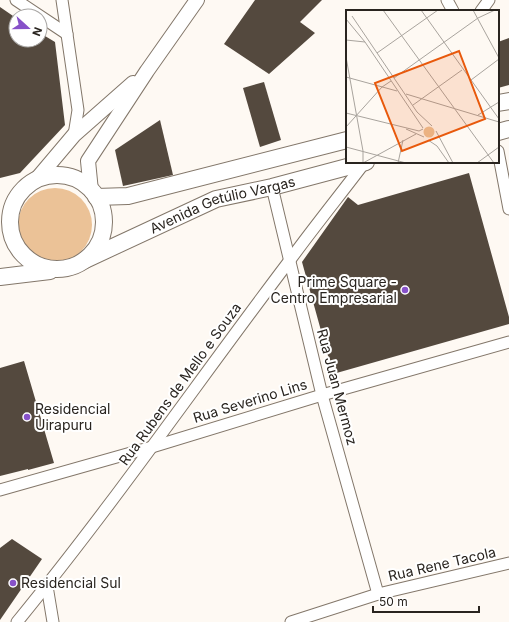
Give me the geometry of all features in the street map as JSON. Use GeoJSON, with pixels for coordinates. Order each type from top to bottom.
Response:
{"type":"FeatureCollection","features":[{"type":"Feature","properties":{"kind":"main road"},"geometry":{"type":"LineString","coordinates":[[499,103],[509,100]]}},
{"type":"Feature","properties":{"kind":"main road"},"geometry":{"type":"LineString","coordinates":[[499,132],[509,129]]}},
{"type":"Feature","properties":{"kind":"main road","name":"Avenida Getúlio Vargas"},"geometry":{"type":"LineString","coordinates":[[85,260],[93,252],[103,231],[104,219],[101,208],[94,194],[128,196],[346,140]]}},
{"type":"Feature","properties":{"kind":"main road","name":"Avenida Getúlio Vargas"},"geometry":{"type":"LineString","coordinates":[[0,277],[60,270],[73,267],[216,199],[272,187],[362,163]]}},
{"type":"Feature","properties":{"kind":"main road"},"geometry":{"type":"LineString","coordinates":[[60,270],[32,263],[20,253],[12,239],[9,223],[12,208],[19,194],[24,188],[36,180],[50,176],[65,176],[80,181],[94,194]]}},
{"type":"Feature","properties":{"kind":"main road"},"geometry":{"type":"LineString","coordinates":[[0,208],[19,194]]}},
{"type":"Feature","properties":{"kind":"street"},"geometry":{"type":"LineString","coordinates":[[16,0],[67,34]]}},
{"type":"Feature","properties":{"kind":"street"},"geometry":{"type":"LineString","coordinates":[[62,0],[78,110],[74,135]]}},
{"type":"Feature","properties":{"kind":"street"},"geometry":{"type":"LineString","coordinates":[[94,194],[88,161],[147,71],[197,0]]}},
{"type":"Feature","properties":{"kind":"street"},"geometry":{"type":"LineString","coordinates":[[447,0],[452,10]]}},
{"type":"Feature","properties":{"kind":"street"},"geometry":{"type":"LineString","coordinates":[[482,10],[490,0]]}},
{"type":"Feature","properties":{"kind":"street"},"geometry":{"type":"LineString","coordinates":[[36,180],[74,135],[147,71]]}},
{"type":"Feature","properties":{"kind":"street"},"geometry":{"type":"LineString","coordinates":[[499,156],[509,209]]}},
{"type":"Feature","properties":{"kind":"street","name":"Rua Rubens de Mello e Souza"},"geometry":{"type":"LineString","coordinates":[[17,622],[47,586],[152,447],[289,260],[365,163]]}},
{"type":"Feature","properties":{"kind":"street","name":"Rua Juan Mermoz"},"geometry":{"type":"LineString","coordinates":[[272,187],[322,395],[378,594]]}},
{"type":"Feature","properties":{"kind":"street","name":"Rua Severino Lins"},"geometry":{"type":"LineString","coordinates":[[0,490],[152,447],[322,395],[509,342]]}},
{"type":"Feature","properties":{"kind":"street","name":"Rua Rene Tacola"},"geometry":{"type":"LineString","coordinates":[[291,622],[378,594],[509,563]]}},
{"type":"Feature","properties":{"kind":"street"},"geometry":{"type":"LineString","coordinates":[[47,586],[53,622]]}},
{"type":"Feature","properties":{"kind":"shaded area"},"geometry":{"type":"Polygon","coordinates":[[[55,188],[69,191],[81,199],[89,211],[92,225],[89,239],[81,251],[69,259],[55,262],[41,259],[29,251],[21,239],[18,225],[21,211],[29,199],[41,191],[55,188]]]}},
{"type":"Feature","properties":{"kind":"building"},"geometry":{"type":"Polygon","coordinates":[[[255,0],[322,0],[300,22],[315,33],[269,74],[224,44],[255,0]]]}},
{"type":"Feature","properties":{"kind":"building"},"geometry":{"type":"Polygon","coordinates":[[[0,7],[8,12],[8,48],[48,48],[48,38],[55,42],[65,125],[20,173],[0,178],[0,7]]]}},
{"type":"Feature","properties":{"kind":"building"},"geometry":{"type":"Polygon","coordinates":[[[509,38],[509,85],[499,88],[499,42],[509,38]]]}},
{"type":"Feature","properties":{"kind":"building"},"geometry":{"type":"Polygon","coordinates":[[[264,82],[281,140],[260,147],[243,88],[264,82]]]}},
{"type":"Feature","properties":{"kind":"building"},"geometry":{"type":"Polygon","coordinates":[[[160,120],[173,175],[123,186],[115,150],[160,120]]]}},
{"type":"Feature","properties":{"kind":"building","name":"Prime Square - Centro Empresarial"},"geometry":{"type":"Polygon","coordinates":[[[469,173],[509,317],[509,324],[333,374],[302,262],[348,197],[358,205],[469,173]]]}},
{"type":"Feature","properties":{"kind":"building","name":"Residencial Uirapuru"},"geometry":{"type":"Polygon","coordinates":[[[24,361],[54,463],[0,476],[0,368],[24,361]]]}},
{"type":"Feature","properties":{"kind":"building","name":"Residencial Sul"},"geometry":{"type":"Polygon","coordinates":[[[12,539],[42,559],[0,620],[0,548],[12,539]]]}},
{"type":"Feature","properties":{"kind":"place","name":"Prime Square - Centro Empresarial"},"geometry":{"type":"Point","coordinates":[405,290]}},
{"type":"Feature","properties":{"kind":"place","name":"Residencial Uirapuru"},"geometry":{"type":"Point","coordinates":[27,417]}},
{"type":"Feature","properties":{"kind":"place","name":"Residencial Sul"},"geometry":{"type":"Point","coordinates":[13,583]}}]}
